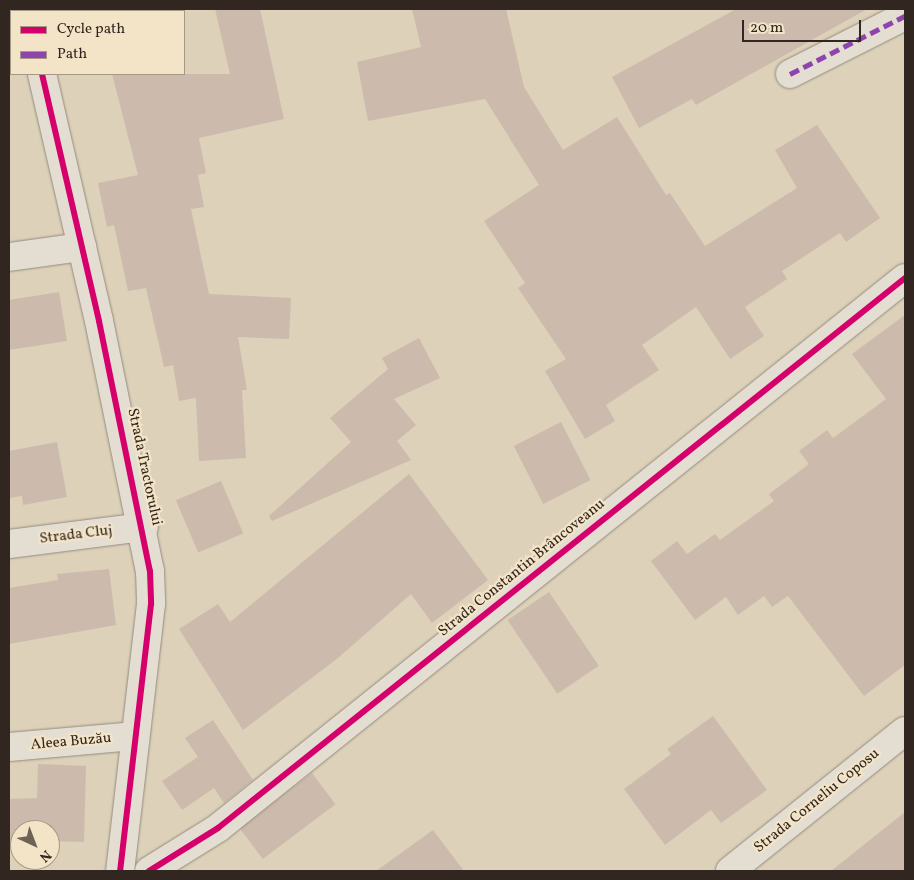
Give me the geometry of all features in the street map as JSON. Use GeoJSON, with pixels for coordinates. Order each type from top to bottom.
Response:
{"type":"FeatureCollection","features":[{"type":"Feature","properties":{"kind":"street"},"geometry":{"type":"LineString","coordinates":[[790,74],[905,16]]}},
{"type":"Feature","properties":{"kind":"street","name":"Strada Tractorului"},"geometry":{"type":"LineString","coordinates":[[42,75],[144,526],[151,604],[134,736],[120,871]]}},
{"type":"Feature","properties":{"kind":"street"},"geometry":{"type":"LineString","coordinates":[[9,257],[82,247]]}},
{"type":"Feature","properties":{"kind":"street","name":"Strada Constantin Brâncoveanu"},"geometry":{"type":"LineString","coordinates":[[150,871],[218,828],[905,278]]}},
{"type":"Feature","properties":{"kind":"street","name":"Strada Cluj"},"geometry":{"type":"LineString","coordinates":[[9,544],[144,526]]}},
{"type":"Feature","properties":{"kind":"street","name":"Strada Corneliu Coposu"},"geometry":{"type":"LineString","coordinates":[[730,871],[905,731]]}},
{"type":"Feature","properties":{"kind":"street","name":"Aleea Buzău"},"geometry":{"type":"LineString","coordinates":[[9,747],[134,736]]}},
{"type":"Feature","properties":{"kind":"building"},"geometry":{"type":"Polygon","coordinates":[[[215,9],[260,9],[284,119],[199,138],[206,173],[198,175],[204,207],[191,209],[209,294],[291,298],[289,339],[238,337],[247,390],[242,390],[246,458],[199,461],[196,398],[179,401],[173,365],[164,367],[146,288],[128,291],[114,225],[107,227],[98,183],[138,175],[112,75],[230,74],[215,9]]]}},
{"type":"Feature","properties":{"kind":"building"},"geometry":{"type":"Polygon","coordinates":[[[412,9],[506,9],[524,87],[563,150],[617,117],[666,195],[670,193],[705,246],[797,188],[775,150],[817,125],[880,218],[846,242],[840,233],[782,271],[787,279],[745,307],[764,336],[730,359],[696,307],[642,345],[659,370],[606,405],[615,421],[585,439],[545,371],[566,359],[518,288],[525,283],[484,221],[539,185],[485,99],[368,121],[357,62],[421,47],[412,9]]]}},
{"type":"Feature","properties":{"kind":"building"},"geometry":{"type":"Polygon","coordinates":[[[736,9],[867,9],[696,105],[692,99],[639,128],[612,77],[736,9]]]}},
{"type":"Feature","properties":{"kind":"building"},"geometry":{"type":"Polygon","coordinates":[[[59,292],[67,341],[9,350],[9,300],[59,292]]]}},
{"type":"Feature","properties":{"kind":"building"},"geometry":{"type":"Polygon","coordinates":[[[905,315],[905,665],[864,696],[788,596],[772,607],[764,596],[738,615],[726,597],[695,620],[651,561],[677,541],[687,554],[715,534],[720,540],[774,501],[769,494],[809,464],[799,451],[827,430],[833,438],[886,399],[852,354],[905,315]]]}},
{"type":"Feature","properties":{"kind":"building"},"geometry":{"type":"Polygon","coordinates":[[[419,338],[440,378],[394,399],[416,425],[397,441],[411,460],[272,521],[269,516],[351,442],[330,418],[388,369],[382,358],[419,338]]]}},
{"type":"Feature","properties":{"kind":"building"},"geometry":{"type":"Polygon","coordinates":[[[561,422],[591,480],[543,504],[514,446],[561,422]]]}},
{"type":"Feature","properties":{"kind":"building"},"geometry":{"type":"Polygon","coordinates":[[[57,442],[67,497],[23,505],[22,496],[9,498],[9,451],[57,442]]]}},
{"type":"Feature","properties":{"kind":"building"},"geometry":{"type":"Polygon","coordinates":[[[409,474],[488,580],[432,623],[411,594],[338,658],[243,730],[179,629],[218,604],[230,622],[409,474]]]}},
{"type":"Feature","properties":{"kind":"building"},"geometry":{"type":"Polygon","coordinates":[[[221,481],[243,533],[198,553],[176,500],[221,481]]]}},
{"type":"Feature","properties":{"kind":"building"},"geometry":{"type":"Polygon","coordinates":[[[109,569],[116,625],[9,644],[9,588],[58,580],[57,574],[109,569]]]}},
{"type":"Feature","properties":{"kind":"building"},"geometry":{"type":"Polygon","coordinates":[[[549,592],[599,666],[557,694],[508,620],[549,592]]]}},
{"type":"Feature","properties":{"kind":"building"},"geometry":{"type":"Polygon","coordinates":[[[713,716],[767,790],[721,823],[711,810],[665,845],[624,789],[671,754],[667,749],[713,716]]]}},
{"type":"Feature","properties":{"kind":"building"},"geometry":{"type":"Polygon","coordinates":[[[213,720],[253,780],[224,803],[214,788],[182,810],[162,781],[198,757],[185,738],[213,720]]]}},
{"type":"Feature","properties":{"kind":"building"},"geometry":{"type":"Polygon","coordinates":[[[38,764],[86,766],[84,842],[60,841],[60,820],[10,820],[9,841],[9,799],[37,798],[38,764]]]}},
{"type":"Feature","properties":{"kind":"building"},"geometry":{"type":"Polygon","coordinates":[[[312,773],[335,804],[263,859],[239,828],[312,773]]]}},
{"type":"Feature","properties":{"kind":"building"},"geometry":{"type":"Polygon","coordinates":[[[905,812],[905,871],[831,871],[905,812]]]}},
{"type":"Feature","properties":{"kind":"building"},"geometry":{"type":"Polygon","coordinates":[[[433,830],[464,871],[376,871],[433,830]]]}},
{"type":"Feature","properties":{"kind":"marked path"},"geometry":{"type":"LineString","coordinates":[[790,74],[905,16]]}},
{"type":"Feature","properties":{"kind":"cycle path"},"geometry":{"type":"LineString","coordinates":[[42,75],[99,321],[150,571],[151,604],[120,871]]}},
{"type":"Feature","properties":{"kind":"cycle path"},"geometry":{"type":"LineString","coordinates":[[149,871],[218,828],[905,278]]}}]}
